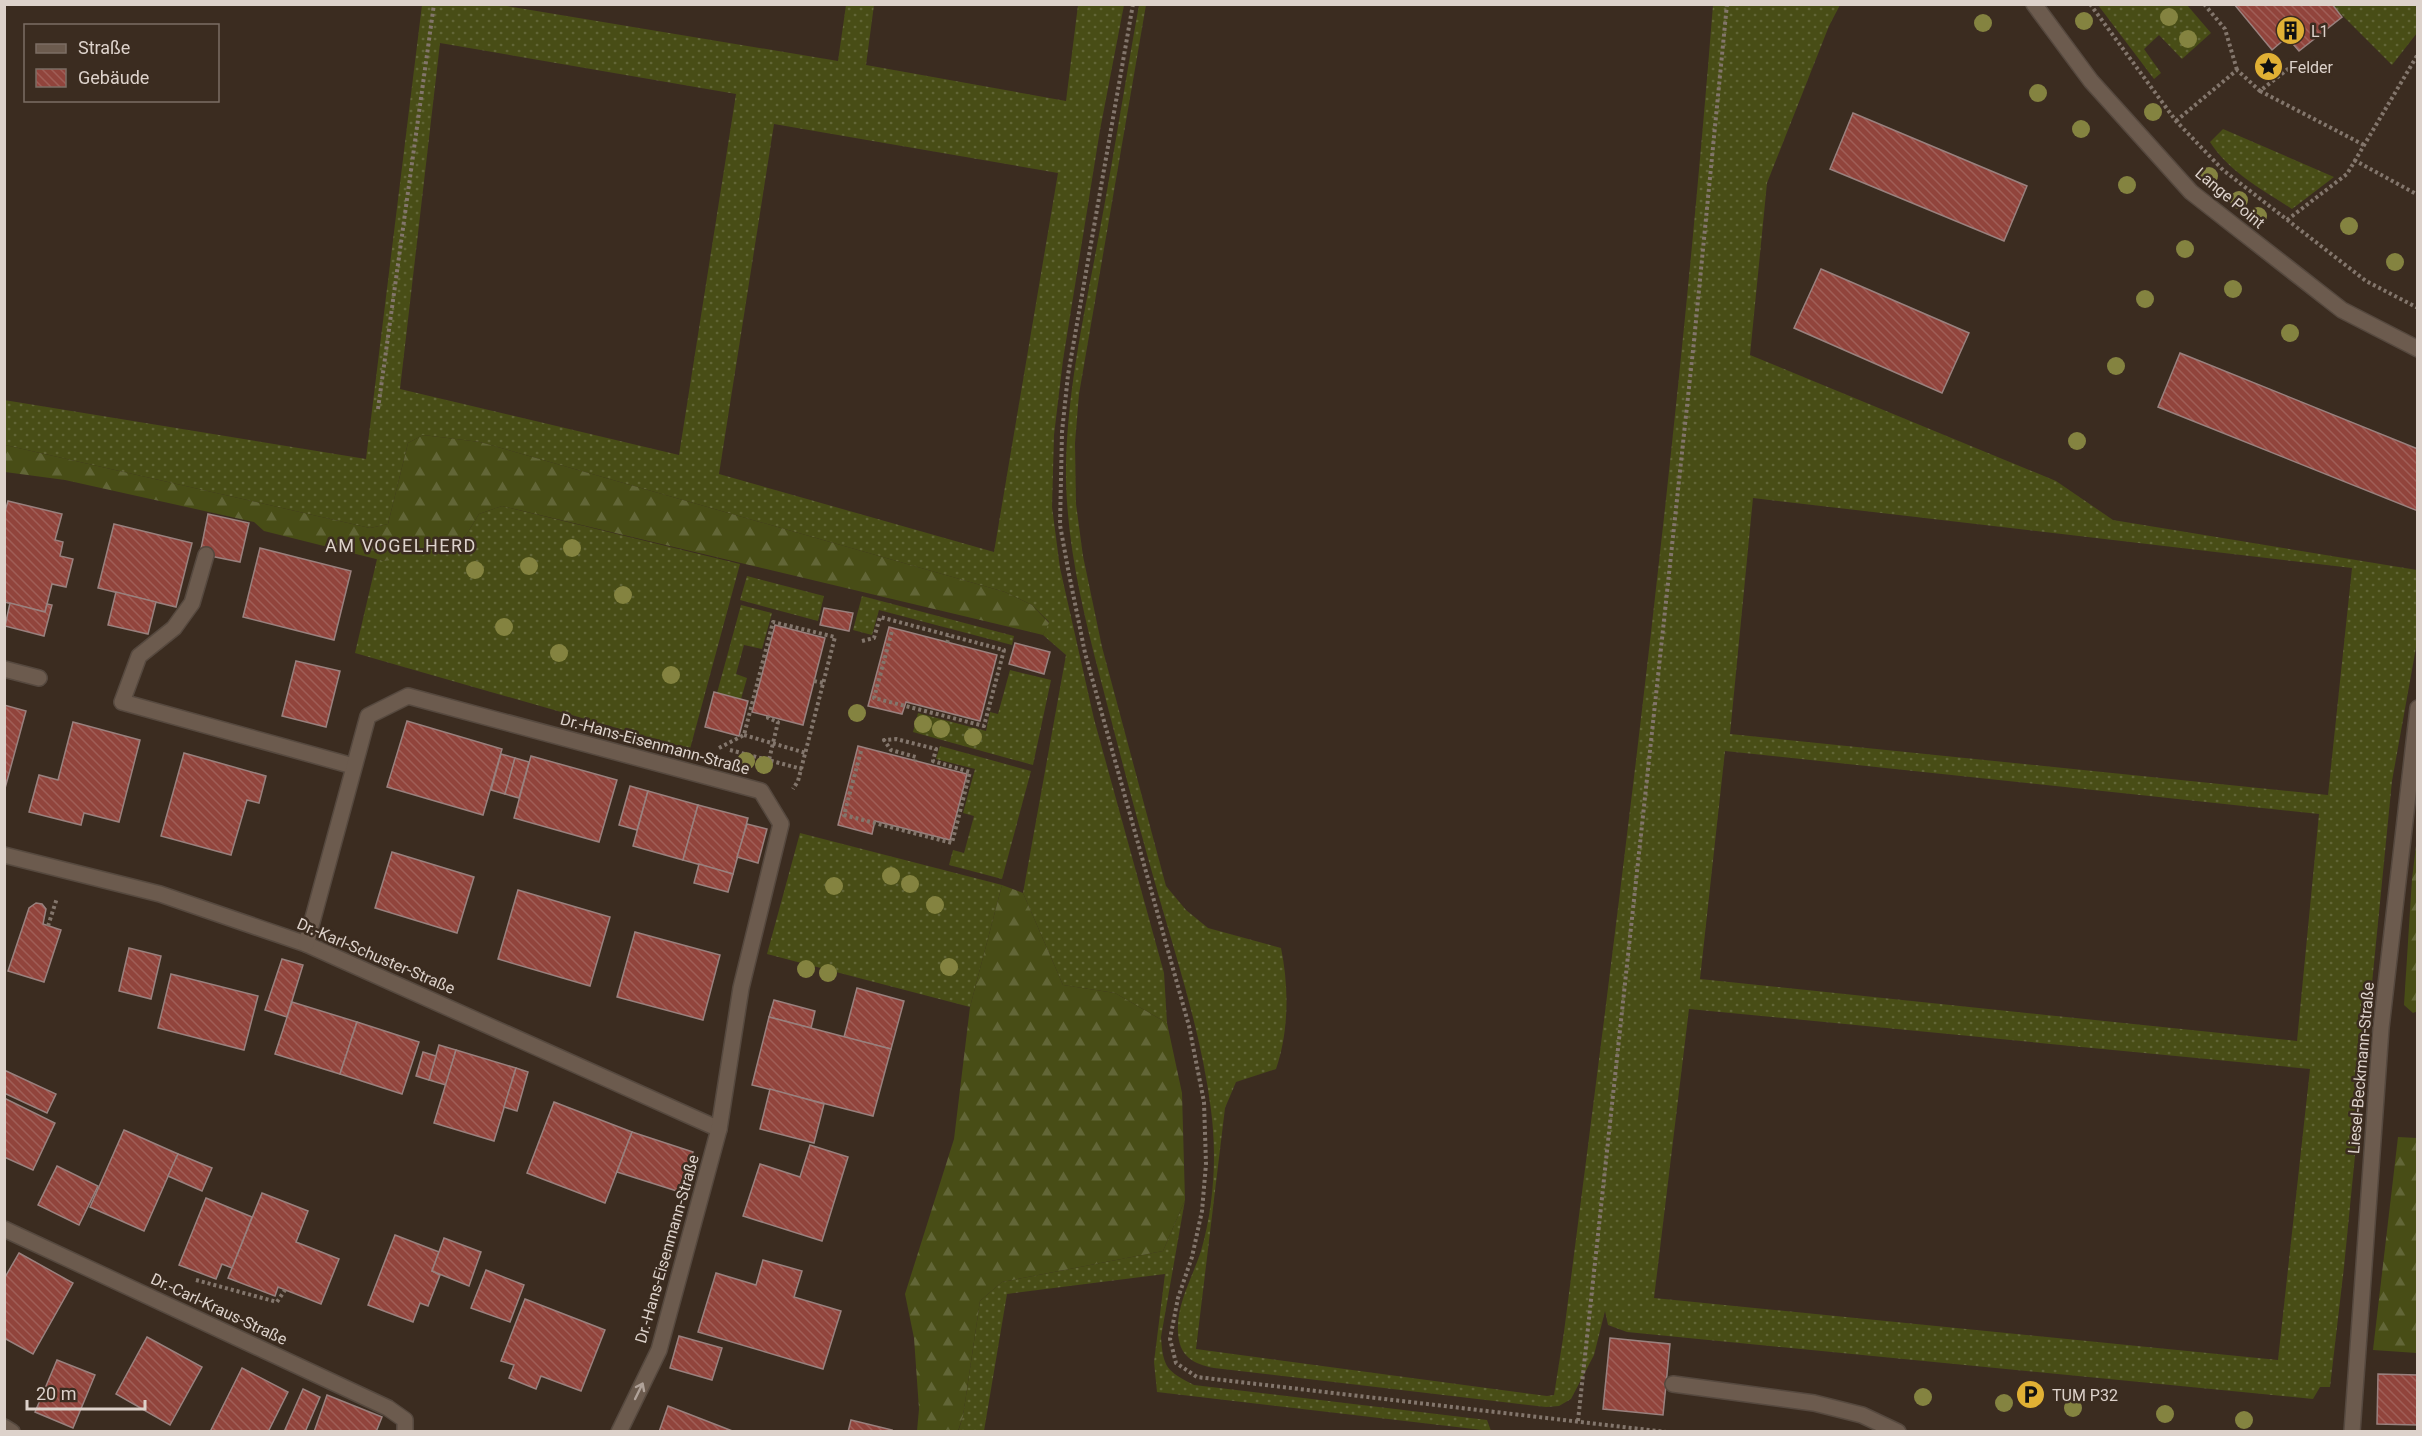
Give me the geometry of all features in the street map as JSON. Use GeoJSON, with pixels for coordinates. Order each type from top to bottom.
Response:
{"type":"FeatureCollection","features":[{"type":"Feature","properties":{"kind":"street","name":"Lange Point"},"geometry":{"type":"LineString","coordinates":[[2034,4],[2091,81],[2191,192],[2342,310],[2418,349]]}},
{"type":"Feature","properties":{"kind":"street"},"geometry":{"type":"LineString","coordinates":[[206,555],[192,603],[174,628],[139,656],[122,702],[353,766]]}},
{"type":"Feature","properties":{"kind":"street"},"geometry":{"type":"LineString","coordinates":[[4,669],[39,678]]}},
{"type":"Feature","properties":{"kind":"street","name":"Dr.-Hans-Eisenmann-Straße"},"geometry":{"type":"LineString","coordinates":[[306,944],[368,716],[408,696],[761,791],[781,824],[741,988],[719,1129],[659,1350],[619,1431]]}},
{"type":"Feature","properties":{"kind":"street","name":"Liesel-Beckmann-Straße"},"geometry":{"type":"LineString","coordinates":[[2352,1431],[2380,1028],[2418,708]]}},
{"type":"Feature","properties":{"kind":"street","name":"Dr.-Karl-Schuster-Straße"},"geometry":{"type":"LineString","coordinates":[[4,855],[160,894],[306,944],[719,1129]]}},
{"type":"Feature","properties":{"kind":"street","name":"Dr.-Carl-Kraus-Straße"},"geometry":{"type":"LineString","coordinates":[[4,1229],[388,1408],[405,1420],[405,1431]]}},
{"type":"Feature","properties":{"kind":"street"},"geometry":{"type":"LineString","coordinates":[[1673,1384],[1814,1403],[1862,1415],[1898,1431]]}},
{"type":"Feature","properties":{"kind":"street"},"geometry":{"type":"LineString","coordinates":[[4,1427],[12,1431]]}},
{"type":"Feature","properties":{"kind":"path"},"geometry":{"type":"LineString","coordinates":[[378,409],[434,4]]}},
{"type":"Feature","properties":{"kind":"path"},"geometry":{"type":"LineString","coordinates":[[1133,4],[1068,375],[1062,432],[1060,525],[1085,653],[1189,1026],[1204,1102],[1206,1164],[1202,1211],[1192,1257],[1178,1298],[1170,1339],[1176,1363],[1197,1377],[1666,1431]]}},
{"type":"Feature","properties":{"kind":"path"},"geometry":{"type":"LineString","coordinates":[[1578,1421],[1694,341],[1727,4]]}},
{"type":"Feature","properties":{"kind":"path","name":"Lange Point"},"geometry":{"type":"LineString","coordinates":[[2090,4],[2176,121],[2223,170],[2366,281],[2418,308]]}},
{"type":"Feature","properties":{"kind":"path"},"geometry":{"type":"LineString","coordinates":[[2204,4],[2225,29],[2237,70],[2260,91],[2364,145]]}},
{"type":"Feature","properties":{"kind":"path"},"geometry":{"type":"LineString","coordinates":[[2287,220],[2347,174],[2418,54]]}},
{"type":"Feature","properties":{"kind":"path"},"geometry":{"type":"LineString","coordinates":[[2260,91],[2298,61]]}},
{"type":"Feature","properties":{"kind":"path"},"geometry":{"type":"LineString","coordinates":[[2176,121],[2237,70]]}},
{"type":"Feature","properties":{"kind":"path"},"geometry":{"type":"LineString","coordinates":[[2355,160],[2418,195]]}},
{"type":"Feature","properties":{"kind":"path"},"geometry":{"type":"LineString","coordinates":[[862,641],[874,638],[880,617],[1004,650],[984,726],[874,698],[892,631]]}},
{"type":"Feature","properties":{"kind":"path"},"geometry":{"type":"LineString","coordinates":[[744,735],[773,622],[836,637],[798,781],[775,814]]}},
{"type":"Feature","properties":{"kind":"path"},"geometry":{"type":"LineString","coordinates":[[947,643],[949,636]]}},
{"type":"Feature","properties":{"kind":"path"},"geometry":{"type":"LineString","coordinates":[[814,681],[824,683]]}},
{"type":"Feature","properties":{"kind":"path"},"geometry":{"type":"LineString","coordinates":[[768,716],[778,722],[769,760]]}},
{"type":"Feature","properties":{"kind":"path"},"geometry":{"type":"LineString","coordinates":[[802,769],[719,747],[744,735],[806,753]]}},
{"type":"Feature","properties":{"kind":"path"},"geometry":{"type":"LineString","coordinates":[[861,751],[844,815],[952,843],[970,772],[933,761],[936,749],[896,739],[884,740],[891,750],[916,757],[915,760]]}},
{"type":"Feature","properties":{"kind":"path"},"geometry":{"type":"LineString","coordinates":[[196,1280],[277,1302],[285,1290]]}},
{"type":"Feature","properties":{"kind":"green space"},"geometry":{"type":"Polygon","coordinates":[[[422,5],[501,5],[838,61],[846,5],[874,5],[866,65],[1066,101],[1078,5],[1124,5],[1100,130],[1063,360],[1054,435],[1052,507],[1060,568],[1094,719],[1164,973],[1167,1023],[1115,993],[1063,985],[1023,893],[1066,655],[1043,635],[1049,622],[1032,605],[1005,592],[480,442],[423,435],[408,443],[388,524],[370,528],[5,445],[4,400],[366,459],[422,5]],[[440,43],[400,389],[679,455],[736,94],[440,43]],[[774,124],[719,474],[994,552],[1058,173],[774,124]]]}},
{"type":"Feature","properties":{"kind":"green space"},"geometry":{"type":"Polygon","coordinates":[[[1139,5],[1146,5],[1079,394],[1075,443],[1076,504],[1083,556],[1102,647],[1166,886],[1186,910],[1208,928],[1281,948],[1286,993],[1283,1040],[1276,1069],[1236,1082],[1225,1108],[1196,1349],[1547,1396],[1554,1395],[1564,1332],[1647,670],[1683,338],[1713,5],[1840,5],[1829,26],[1767,183],[1750,355],[2056,481],[2113,520],[2417,570],[2417,642],[2392,781],[2330,1387],[2320,1387],[2313,1399],[1627,1332],[1608,1325],[1605,1311],[1594,1355],[1571,1399],[1559,1406],[1546,1407],[1214,1368],[1188,1358],[1181,1347],[1178,1332],[1180,1311],[1201,1251],[1209,1216],[1214,1163],[1211,1110],[1202,1056],[1189,1002],[1136,815],[1088,629],[1073,556],[1066,482],[1068,425],[1075,368],[1139,5]],[[1753,498],[1730,734],[2328,795],[2352,568],[1753,498]],[[1725,751],[1700,979],[2297,1041],[2319,814],[1725,751]],[[1689,1009],[1654,1298],[2278,1360],[2310,1069],[1689,1009]]]}},
{"type":"Feature","properties":{"kind":"green space"},"geometry":{"type":"Polygon","coordinates":[[[2098,5],[2187,5],[2211,33],[2182,59],[2159,35],[2144,49],[2161,73],[2154,79],[2098,5]]]}},
{"type":"Feature","properties":{"kind":"green space"},"geometry":{"type":"Polygon","coordinates":[[[2332,5],[2417,5],[2417,33],[2392,65],[2332,5]]]}},
{"type":"Feature","properties":{"kind":"green space"},"geometry":{"type":"Polygon","coordinates":[[[2223,129],[2334,177],[2292,209],[2247,180],[2218,153],[2210,142],[2223,129]]]}},
{"type":"Feature","properties":{"kind":"green space"},"geometry":{"type":"Polygon","coordinates":[[[423,435],[480,442],[1005,592],[1032,605],[1049,623],[1043,635],[502,506],[479,514],[463,540],[446,552],[384,561],[264,531],[254,522],[65,480],[5,472],[5,445],[370,528],[388,524],[408,443],[423,435]]]}},
{"type":"Feature","properties":{"kind":"green space"},"geometry":{"type":"Polygon","coordinates":[[[502,506],[740,564],[690,749],[355,653],[377,559],[384,561],[463,540],[479,514],[502,506]]]}},
{"type":"Feature","properties":{"kind":"green space"},"geometry":{"type":"Polygon","coordinates":[[[747,576],[824,596],[818,621],[740,600],[747,576]]]}},
{"type":"Feature","properties":{"kind":"green space"},"geometry":{"type":"Polygon","coordinates":[[[862,596],[1014,636],[1012,645],[879,610],[872,635],[853,630],[862,596]]]}},
{"type":"Feature","properties":{"kind":"green space"},"geometry":{"type":"Polygon","coordinates":[[[741,605],[772,613],[762,649],[744,645],[736,674],[747,678],[741,699],[717,693],[741,605]]]}},
{"type":"Feature","properties":{"kind":"green space"},"geometry":{"type":"Polygon","coordinates":[[[1010,670],[1051,680],[1033,765],[913,732],[918,713],[986,731],[990,712],[998,714],[1010,670]]]}},
{"type":"Feature","properties":{"kind":"green space"},"geometry":{"type":"Polygon","coordinates":[[[940,746],[1031,771],[1002,879],[949,865],[953,850],[964,853],[974,816],[963,813],[975,769],[936,759],[940,746]]]}},
{"type":"Feature","properties":{"kind":"green space"},"geometry":{"type":"Polygon","coordinates":[[[800,833],[1002,885],[970,1007],[767,954],[800,833]]]}},
{"type":"Feature","properties":{"kind":"green space"},"geometry":{"type":"Polygon","coordinates":[[[2417,838],[2418,1011],[2413,1013],[2404,1005],[2412,879],[2417,838]]]}},
{"type":"Feature","properties":{"kind":"green space"},"geometry":{"type":"Polygon","coordinates":[[[1002,885],[1023,893],[1063,985],[1115,993],[1167,1023],[1182,1093],[1185,1200],[1163,1251],[1002,1282],[980,1301],[963,1416],[958,1431],[917,1431],[919,1409],[914,1338],[905,1294],[954,1139],[970,1007],[1002,885]]]}},
{"type":"Feature","properties":{"kind":"green space"},"geometry":{"type":"Polygon","coordinates":[[[2398,1137],[2417,1138],[2417,1353],[2373,1350],[2398,1137]]]}},
{"type":"Feature","properties":{"kind":"green space"},"geometry":{"type":"Polygon","coordinates":[[[1185,1200],[1161,1337],[1163,1356],[1172,1372],[1194,1385],[1487,1420],[1491,1431],[1157,1392],[1154,1362],[1165,1274],[1007,1294],[984,1431],[958,1432],[963,1416],[980,1301],[1002,1282],[1163,1251],[1185,1200]]]}},
{"type":"Feature","properties":{"kind":"building","name":"L1"},"geometry":{"type":"Polygon","coordinates":[[[2234,4],[2332,4],[2342,17],[2299,51],[2287,37],[2272,50],[2234,4]]]}},
{"type":"Feature","properties":{"kind":"building"},"geometry":{"type":"Polygon","coordinates":[[[1853,113],[2027,186],[2004,241],[1830,169],[1853,113]]]}},
{"type":"Feature","properties":{"kind":"building"},"geometry":{"type":"Polygon","coordinates":[[[1821,269],[1969,333],[1942,393],[1794,328],[1821,269]]]}},
{"type":"Feature","properties":{"kind":"building"},"geometry":{"type":"Polygon","coordinates":[[[2180,353],[2418,449],[2418,511],[2158,407],[2180,353]]]}},
{"type":"Feature","properties":{"kind":"building"},"geometry":{"type":"Polygon","coordinates":[[[8,501],[62,514],[55,540],[63,542],[60,556],[73,559],[66,587],[52,584],[45,612],[4,602],[4,515],[8,501]]]}},
{"type":"Feature","properties":{"kind":"building"},"geometry":{"type":"Polygon","coordinates":[[[208,514],[249,523],[240,562],[200,554],[208,514]]]}},
{"type":"Feature","properties":{"kind":"building"},"geometry":{"type":"Polygon","coordinates":[[[114,524],[192,543],[176,607],[98,588],[114,524]]]}},
{"type":"Feature","properties":{"kind":"building"},"geometry":{"type":"Polygon","coordinates":[[[260,548],[351,571],[334,640],[243,617],[260,548]]]}},
{"type":"Feature","properties":{"kind":"building"},"geometry":{"type":"Polygon","coordinates":[[[116,592],[156,602],[148,634],[108,625],[116,592]]]}},
{"type":"Feature","properties":{"kind":"building"},"geometry":{"type":"Polygon","coordinates":[[[10,603],[45,612],[47,604],[52,605],[44,636],[5,626],[10,603]]]}},
{"type":"Feature","properties":{"kind":"building"},"geometry":{"type":"Polygon","coordinates":[[[824,608],[853,613],[849,631],[820,625],[824,608]]]}},
{"type":"Feature","properties":{"kind":"building"},"geometry":{"type":"Polygon","coordinates":[[[775,625],[825,638],[803,725],[752,712],[775,625]]]}},
{"type":"Feature","properties":{"kind":"building"},"geometry":{"type":"Polygon","coordinates":[[[889,627],[997,655],[980,721],[906,702],[902,714],[868,706],[889,627]]]}},
{"type":"Feature","properties":{"kind":"building"},"geometry":{"type":"Polygon","coordinates":[[[1015,643],[1050,652],[1044,674],[1009,664],[1015,643]]]}},
{"type":"Feature","properties":{"kind":"building"},"geometry":{"type":"Polygon","coordinates":[[[296,661],[340,671],[326,727],[282,716],[296,661]]]}},
{"type":"Feature","properties":{"kind":"building"},"geometry":{"type":"Polygon","coordinates":[[[714,692],[748,701],[739,736],[705,727],[714,692]]]}},
{"type":"Feature","properties":{"kind":"building"},"geometry":{"type":"Polygon","coordinates":[[[4,705],[26,711],[4,792],[4,705]]]}},
{"type":"Feature","properties":{"kind":"building"},"geometry":{"type":"Polygon","coordinates":[[[407,721],[502,749],[483,815],[387,787],[407,721]]]}},
{"type":"Feature","properties":{"kind":"building"},"geometry":{"type":"Polygon","coordinates":[[[73,722],[140,740],[119,822],[84,813],[81,825],[29,812],[39,775],[58,780],[73,722]]]}},
{"type":"Feature","properties":{"kind":"building"},"geometry":{"type":"Polygon","coordinates":[[[858,746],[967,774],[950,840],[875,821],[872,834],[838,825],[858,746]]]}},
{"type":"Feature","properties":{"kind":"building"},"geometry":{"type":"Polygon","coordinates":[[[184,753],[266,776],[259,803],[247,800],[231,855],[161,836],[184,753]]]}},
{"type":"Feature","properties":{"kind":"building"},"geometry":{"type":"Polygon","coordinates":[[[501,754],[515,758],[505,794],[491,790],[501,754]]]}},
{"type":"Feature","properties":{"kind":"building"},"geometry":{"type":"Polygon","coordinates":[[[531,756],[617,780],[599,842],[514,818],[531,756]]]}},
{"type":"Feature","properties":{"kind":"building"},"geometry":{"type":"Polygon","coordinates":[[[515,758],[529,762],[519,798],[505,794],[515,758]]]}},
{"type":"Feature","properties":{"kind":"building"},"geometry":{"type":"Polygon","coordinates":[[[630,786],[648,791],[637,830],[619,825],[630,786]]]}},
{"type":"Feature","properties":{"kind":"building"},"geometry":{"type":"Polygon","coordinates":[[[648,791],[698,805],[683,860],[633,846],[648,791]]]}},
{"type":"Feature","properties":{"kind":"building"},"geometry":{"type":"Polygon","coordinates":[[[698,805],[748,818],[733,874],[683,860],[698,805]]]}},
{"type":"Feature","properties":{"kind":"building"},"geometry":{"type":"Polygon","coordinates":[[[747,824],[767,829],[758,863],[737,857],[747,824]]]}},
{"type":"Feature","properties":{"kind":"building"},"geometry":{"type":"Polygon","coordinates":[[[392,852],[474,877],[457,933],[375,908],[392,852]]]}},
{"type":"Feature","properties":{"kind":"building"},"geometry":{"type":"Polygon","coordinates":[[[699,864],[733,874],[728,892],[694,883],[699,864]]]}},
{"type":"Feature","properties":{"kind":"building"},"geometry":{"type":"Polygon","coordinates":[[[518,890],[610,917],[590,986],[498,959],[518,890]]]}},
{"type":"Feature","properties":{"kind":"building"},"geometry":{"type":"Polygon","coordinates":[[[36,903],[42,904],[46,909],[43,924],[61,930],[44,982],[8,971],[29,908],[36,903]]]}},
{"type":"Feature","properties":{"kind":"building"},"geometry":{"type":"Polygon","coordinates":[[[635,932],[720,955],[703,1020],[617,997],[635,932]]]}},
{"type":"Feature","properties":{"kind":"building"},"geometry":{"type":"Polygon","coordinates":[[[129,948],[161,956],[151,999],[119,991],[129,948]]]}},
{"type":"Feature","properties":{"kind":"building"},"geometry":{"type":"Polygon","coordinates":[[[282,959],[303,965],[287,1017],[265,1010],[282,959]]]}},
{"type":"Feature","properties":{"kind":"building"},"geometry":{"type":"Polygon","coordinates":[[[171,974],[258,996],[244,1050],[158,1028],[171,974]]]}},
{"type":"Feature","properties":{"kind":"building"},"geometry":{"type":"Polygon","coordinates":[[[857,988],[904,1001],[891,1049],[844,1037],[857,988]]]}},
{"type":"Feature","properties":{"kind":"building"},"geometry":{"type":"Polygon","coordinates":[[[774,1000],[815,1011],[811,1028],[769,1017],[774,1000]]]}},
{"type":"Feature","properties":{"kind":"building"},"geometry":{"type":"Polygon","coordinates":[[[292,1002],[357,1022],[340,1074],[275,1054],[292,1002]]]}},
{"type":"Feature","properties":{"kind":"building"},"geometry":{"type":"Polygon","coordinates":[[[769,1017],[891,1049],[873,1116],[752,1085],[769,1017]]]}},
{"type":"Feature","properties":{"kind":"building"},"geometry":{"type":"Polygon","coordinates":[[[357,1022],[419,1042],[402,1094],[340,1074],[357,1022]]]}},
{"type":"Feature","properties":{"kind":"building"},"geometry":{"type":"Polygon","coordinates":[[[439,1045],[456,1050],[446,1085],[429,1080],[439,1045]]]}},
{"type":"Feature","properties":{"kind":"building"},"geometry":{"type":"Polygon","coordinates":[[[456,1050],[516,1068],[494,1141],[434,1123],[456,1050]]]}},
{"type":"Feature","properties":{"kind":"building"},"geometry":{"type":"Polygon","coordinates":[[[423,1052],[436,1056],[429,1080],[416,1076],[423,1052]]]}},
{"type":"Feature","properties":{"kind":"building"},"geometry":{"type":"Polygon","coordinates":[[[516,1068],[528,1072],[517,1111],[504,1107],[516,1068]]]}},
{"type":"Feature","properties":{"kind":"building"},"geometry":{"type":"Polygon","coordinates":[[[4,1070],[56,1094],[47,1113],[4,1093],[4,1070]]]}},
{"type":"Feature","properties":{"kind":"building"},"geometry":{"type":"Polygon","coordinates":[[[770,1089],[824,1104],[814,1143],[760,1129],[770,1089]]]}},
{"type":"Feature","properties":{"kind":"building"},"geometry":{"type":"Polygon","coordinates":[[[4,1098],[55,1123],[33,1170],[4,1157],[4,1098]]]}},
{"type":"Feature","properties":{"kind":"building"},"geometry":{"type":"Polygon","coordinates":[[[554,1102],[632,1132],[605,1203],[527,1173],[554,1102]]]}},
{"type":"Feature","properties":{"kind":"building"},"geometry":{"type":"Polygon","coordinates":[[[124,1130],[178,1154],[144,1231],[90,1207],[124,1130]]]}},
{"type":"Feature","properties":{"kind":"building"},"geometry":{"type":"Polygon","coordinates":[[[632,1132],[693,1152],[680,1192],[617,1172],[632,1132]]]}},
{"type":"Feature","properties":{"kind":"building"},"geometry":{"type":"Polygon","coordinates":[[[810,1145],[848,1157],[822,1241],[743,1216],[760,1164],[800,1177],[810,1145]]]}},
{"type":"Feature","properties":{"kind":"building"},"geometry":{"type":"Polygon","coordinates":[[[178,1154],[212,1168],[202,1191],[168,1176],[178,1154]]]}},
{"type":"Feature","properties":{"kind":"building"},"geometry":{"type":"Polygon","coordinates":[[[57,1166],[98,1186],[79,1225],[38,1205],[57,1166]]]}},
{"type":"Feature","properties":{"kind":"building"},"geometry":{"type":"Polygon","coordinates":[[[262,1193],[308,1211],[296,1242],[339,1259],[321,1304],[278,1287],[275,1296],[228,1278],[262,1193]]]}},
{"type":"Feature","properties":{"kind":"building"},"geometry":{"type":"Polygon","coordinates":[[[206,1198],[252,1217],[232,1268],[222,1264],[216,1279],[179,1265],[206,1198]]]}},
{"type":"Feature","properties":{"kind":"building"},"geometry":{"type":"Polygon","coordinates":[[[395,1235],[439,1252],[432,1271],[440,1275],[428,1306],[420,1303],[413,1322],[368,1305],[395,1235]]]}},
{"type":"Feature","properties":{"kind":"building"},"geometry":{"type":"Polygon","coordinates":[[[444,1238],[481,1252],[469,1286],[432,1271],[444,1238]]]}},
{"type":"Feature","properties":{"kind":"building"},"geometry":{"type":"Polygon","coordinates":[[[19,1253],[73,1283],[33,1354],[4,1338],[4,1279],[19,1253]]]}},
{"type":"Feature","properties":{"kind":"building"},"geometry":{"type":"Polygon","coordinates":[[[763,1260],[802,1271],[794,1297],[841,1311],[823,1369],[698,1332],[716,1273],[756,1285],[763,1260]]]}},
{"type":"Feature","properties":{"kind":"building"},"geometry":{"type":"Polygon","coordinates":[[[486,1270],[524,1285],[510,1322],[471,1308],[486,1270]]]}},
{"type":"Feature","properties":{"kind":"building"},"geometry":{"type":"Polygon","coordinates":[[[525,1299],[605,1330],[581,1391],[541,1376],[536,1389],[509,1378],[514,1365],[501,1361],[525,1299]]]}},
{"type":"Feature","properties":{"kind":"building"},"geometry":{"type":"Polygon","coordinates":[[[679,1336],[722,1348],[712,1380],[670,1368],[679,1336]]]}},
{"type":"Feature","properties":{"kind":"building"},"geometry":{"type":"Polygon","coordinates":[[[147,1337],[202,1367],[170,1425],[116,1394],[147,1337]]]}},
{"type":"Feature","properties":{"kind":"building"},"geometry":{"type":"Polygon","coordinates":[[[1610,1338],[1670,1344],[1663,1415],[1603,1409],[1610,1338]]]}},
{"type":"Feature","properties":{"kind":"building"},"geometry":{"type":"Polygon","coordinates":[[[57,1360],[95,1375],[73,1428],[35,1412],[57,1360]]]}},
{"type":"Feature","properties":{"kind":"building"},"geometry":{"type":"Polygon","coordinates":[[[242,1368],[288,1392],[268,1432],[210,1432],[242,1368]]]}},
{"type":"Feature","properties":{"kind":"building"},"geometry":{"type":"Polygon","coordinates":[[[2378,1374],[2418,1375],[2418,1425],[2377,1424],[2378,1374]]]}},
{"type":"Feature","properties":{"kind":"building"},"geometry":{"type":"Polygon","coordinates":[[[303,1389],[320,1397],[305,1432],[284,1432],[303,1389]]]}},
{"type":"Feature","properties":{"kind":"building"},"geometry":{"type":"Polygon","coordinates":[[[327,1395],[382,1417],[376,1432],[314,1432],[327,1395]]]}},
{"type":"Feature","properties":{"kind":"building"},"geometry":{"type":"Polygon","coordinates":[[[668,1406],[735,1432],[659,1432],[668,1406]]]}},
{"type":"Feature","properties":{"kind":"building"},"geometry":{"type":"Polygon","coordinates":[[[851,1420],[892,1430],[891,1432],[848,1432],[851,1420]]]}},
{"type":"Feature","properties":{"kind":"place","name":"L1"},"geometry":{"type":"Point","coordinates":[2290,31]}},
{"type":"Feature","properties":{"kind":"place","name":"Felder"},"geometry":{"type":"Point","coordinates":[2268,67]}},
{"type":"Feature","properties":{"kind":"place","name":"TUM P32"},"geometry":{"type":"Point","coordinates":[2031,1395]}},
{"type":"Feature","properties":{"kind":"district","name":"AM VOGELHERD"},"geometry":{"type":"Point","coordinates":[401,545]}}]}
